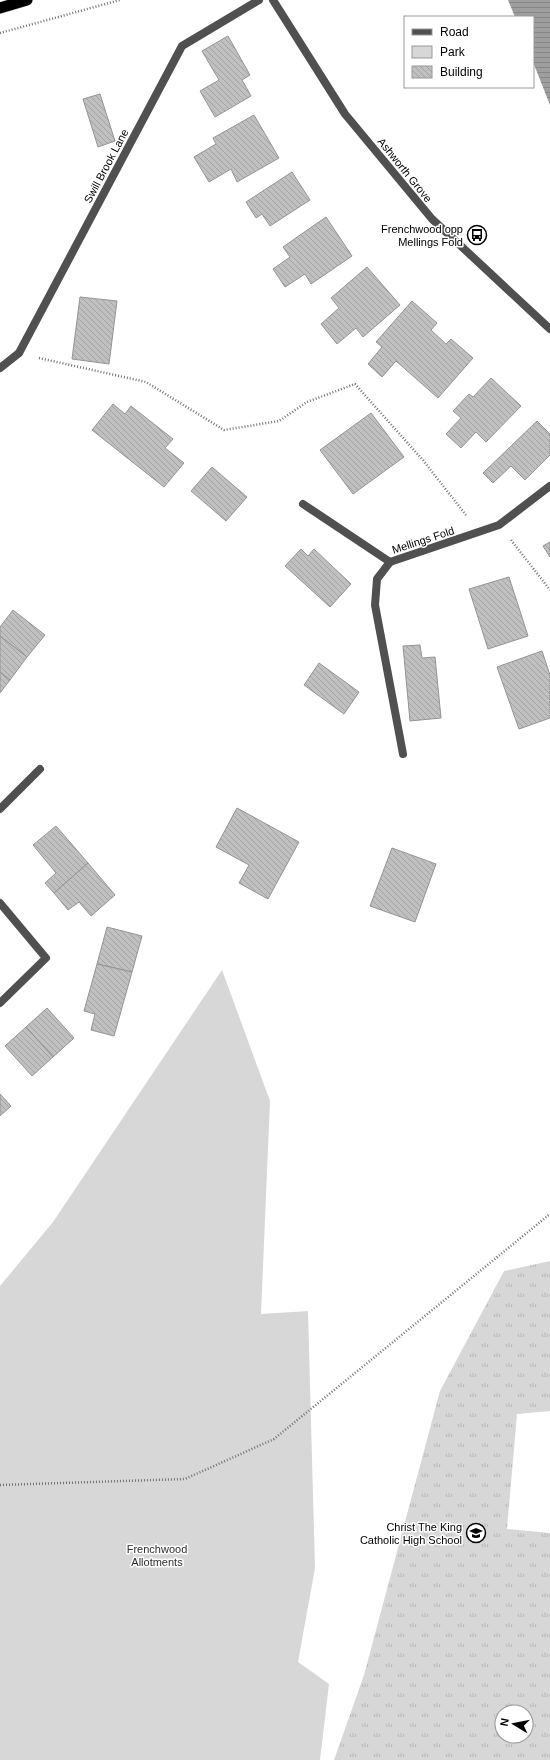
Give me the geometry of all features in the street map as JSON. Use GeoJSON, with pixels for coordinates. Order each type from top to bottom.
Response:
{"type":"FeatureCollection","features":[{"type":"Feature","properties":{"kind":"highway"},"geometry":{"type":"LineString","coordinates":[[0,8],[27,0]]}},
{"type":"Feature","properties":{"kind":"street","name":"Swill Brook Lane"},"geometry":{"type":"LineString","coordinates":[[0,368],[20,353],[182,46],[259,0]]}},
{"type":"Feature","properties":{"kind":"street","name":"Ashworth Grove"},"geometry":{"type":"LineString","coordinates":[[272,0],[345,114],[432,219],[550,329]]}},
{"type":"Feature","properties":{"kind":"street","name":"Mellings Fold"},"geometry":{"type":"LineString","coordinates":[[403,754],[375,605],[377,579],[390,562],[499,525],[550,486]]}},
{"type":"Feature","properties":{"kind":"street"},"geometry":{"type":"LineString","coordinates":[[303,504],[390,562]]}},
{"type":"Feature","properties":{"kind":"street"},"geometry":{"type":"LineString","coordinates":[[0,809],[40,769]]}},
{"type":"Feature","properties":{"kind":"street"},"geometry":{"type":"LineString","coordinates":[[0,903],[46,958],[0,1003]]}},
{"type":"Feature","properties":{"kind":"path"},"geometry":{"type":"LineString","coordinates":[[0,33],[120,0]]}},
{"type":"Feature","properties":{"kind":"path"},"geometry":{"type":"LineString","coordinates":[[20,353],[146,382],[224,430],[280,421],[307,402],[356,384],[422,459],[480,532]]}},
{"type":"Feature","properties":{"kind":"path"},"geometry":{"type":"LineString","coordinates":[[499,525],[550,590]]}},
{"type":"Feature","properties":{"kind":"path"},"geometry":{"type":"LineString","coordinates":[[0,1485],[185,1479],[274,1439],[550,1214]]}},
{"type":"Feature","properties":{"kind":"green space","name":"Frenchwood Allotments"},"geometry":{"type":"Polygon","coordinates":[[[222,970],[270,1101],[261,1314],[308,1311],[315,1568],[298,1662],[329,1684],[320,1760],[0,1760],[0,1286],[53,1222],[222,970]]]}},
{"type":"Feature","properties":{"kind":"green space","name":"Christ The King Catholic High School"},"geometry":{"type":"Polygon","coordinates":[[[550,1261],[550,1411],[517,1414],[507,1529],[550,1533],[550,1760],[334,1760],[364,1675],[440,1391],[504,1271],[550,1261]]]}},
{"type":"Feature","properties":{"kind":"shaded area"},"geometry":{"type":"Polygon","coordinates":[[[508,0],[550,0],[550,105],[534,65],[534,16],[515,16],[508,0]]]}},
{"type":"Feature","properties":{"kind":"building"},"geometry":{"type":"Polygon","coordinates":[[[228,36],[250,75],[242,80],[251,96],[215,117],[200,91],[219,80],[202,51],[228,36]]]}},
{"type":"Feature","properties":{"kind":"building"},"geometry":{"type":"Polygon","coordinates":[[[100,94],[115,141],[98,147],[83,99],[100,94]]]}},
{"type":"Feature","properties":{"kind":"building"},"geometry":{"type":"Polygon","coordinates":[[[254,115],[279,158],[237,182],[231,169],[209,182],[194,157],[216,144],[213,138],[254,115]]]}},
{"type":"Feature","properties":{"kind":"building"},"geometry":{"type":"Polygon","coordinates":[[[292,172],[310,200],[270,226],[262,214],[256,218],[246,202],[292,172]]]}},
{"type":"Feature","properties":{"kind":"building"},"geometry":{"type":"Polygon","coordinates":[[[326,217],[352,256],[311,284],[305,274],[285,287],[273,269],[290,257],[283,247],[326,217]]]}},
{"type":"Feature","properties":{"kind":"building"},"geometry":{"type":"Polygon","coordinates":[[[367,267],[400,305],[363,337],[356,328],[337,344],[321,324],[339,308],[331,298],[367,267]]]}},
{"type":"Feature","properties":{"kind":"building"},"geometry":{"type":"Polygon","coordinates":[[[80,297],[117,301],[109,364],[72,359],[80,297]]]}},
{"type":"Feature","properties":{"kind":"building"},"geometry":{"type":"Polygon","coordinates":[[[412,301],[437,323],[431,330],[446,344],[451,339],[473,358],[438,398],[396,361],[382,377],[368,364],[382,347],[376,342],[412,301]]]}},
{"type":"Feature","properties":{"kind":"building"},"geometry":{"type":"Polygon","coordinates":[[[491,378],[521,406],[486,442],[476,432],[461,448],[446,434],[461,418],[453,411],[469,394],[473,397],[491,378]]]}},
{"type":"Feature","properties":{"kind":"building"},"geometry":{"type":"Polygon","coordinates":[[[113,404],[125,414],[131,406],[173,439],[165,448],[184,463],[164,487],[92,430],[113,404]]]}},
{"type":"Feature","properties":{"kind":"building"},"geometry":{"type":"Polygon","coordinates":[[[371,413],[404,457],[353,494],[320,450],[371,413]]]}},
{"type":"Feature","properties":{"kind":"building"},"geometry":{"type":"Polygon","coordinates":[[[537,421],[550,434],[550,455],[525,480],[511,466],[493,483],[483,473],[537,421]]]}},
{"type":"Feature","properties":{"kind":"building"},"geometry":{"type":"Polygon","coordinates":[[[212,467],[247,497],[226,521],[191,491],[212,467]]]}},
{"type":"Feature","properties":{"kind":"building"},"geometry":{"type":"Polygon","coordinates":[[[550,542],[550,557],[543,546],[550,542]]]}},
{"type":"Feature","properties":{"kind":"building"},"geometry":{"type":"Polygon","coordinates":[[[301,549],[308,556],[314,549],[351,584],[330,607],[285,566],[301,549]]]}},
{"type":"Feature","properties":{"kind":"building"},"geometry":{"type":"Polygon","coordinates":[[[509,577],[528,636],[488,649],[469,589],[509,577]]]}},
{"type":"Feature","properties":{"kind":"building"},"geometry":{"type":"Polygon","coordinates":[[[13,610],[45,635],[27,657],[0,636],[0,627],[13,610]]]}},
{"type":"Feature","properties":{"kind":"building"},"geometry":{"type":"Polygon","coordinates":[[[0,636],[27,657],[10,680],[0,672],[0,636]]]}},
{"type":"Feature","properties":{"kind":"building"},"geometry":{"type":"Polygon","coordinates":[[[420,645],[422,658],[435,657],[441,718],[410,721],[403,646],[420,645]]]}},
{"type":"Feature","properties":{"kind":"building"},"geometry":{"type":"Polygon","coordinates":[[[542,651],[550,675],[550,718],[519,729],[497,667],[542,651]]]}},
{"type":"Feature","properties":{"kind":"building"},"geometry":{"type":"Polygon","coordinates":[[[319,663],[359,692],[344,714],[304,685],[319,663]]]}},
{"type":"Feature","properties":{"kind":"building"},"geometry":{"type":"Polygon","coordinates":[[[0,672],[10,680],[0,693],[0,672]]]}},
{"type":"Feature","properties":{"kind":"building"},"geometry":{"type":"Polygon","coordinates":[[[237,808],[299,842],[268,899],[239,883],[249,865],[216,847],[237,808]]]}},
{"type":"Feature","properties":{"kind":"building"},"geometry":{"type":"Polygon","coordinates":[[[56,826],[88,863],[54,893],[45,883],[56,873],[33,845],[56,826]]]}},
{"type":"Feature","properties":{"kind":"building"},"geometry":{"type":"Polygon","coordinates":[[[392,848],[436,864],[415,922],[370,906],[392,848]]]}},
{"type":"Feature","properties":{"kind":"building"},"geometry":{"type":"Polygon","coordinates":[[[88,863],[115,895],[91,916],[79,902],[68,910],[54,893],[88,863]]]}},
{"type":"Feature","properties":{"kind":"building"},"geometry":{"type":"Polygon","coordinates":[[[107,927],[142,936],[132,972],[97,964],[107,927]]]}},
{"type":"Feature","properties":{"kind":"building"},"geometry":{"type":"Polygon","coordinates":[[[97,964],[132,972],[114,1036],[91,1030],[95,1014],[84,1011],[97,964]]]}},
{"type":"Feature","properties":{"kind":"building"},"geometry":{"type":"Polygon","coordinates":[[[47,1008],[74,1038],[53,1057],[26,1027],[47,1008]]]}},
{"type":"Feature","properties":{"kind":"building"},"geometry":{"type":"Polygon","coordinates":[[[26,1027],[53,1057],[32,1076],[5,1046],[26,1027]]]}},
{"type":"Feature","properties":{"kind":"building"},"geometry":{"type":"Polygon","coordinates":[[[0,1094],[11,1106],[0,1116],[0,1094]]]}},
{"type":"Feature","properties":{"kind":"place","name":"Frenchwood opp Mellings Fold"},"geometry":{"type":"Point","coordinates":[477,235]}},
{"type":"Feature","properties":{"kind":"place","name":"Christ The King Catholic High School"},"geometry":{"type":"Point","coordinates":[476,1533]}}]}
